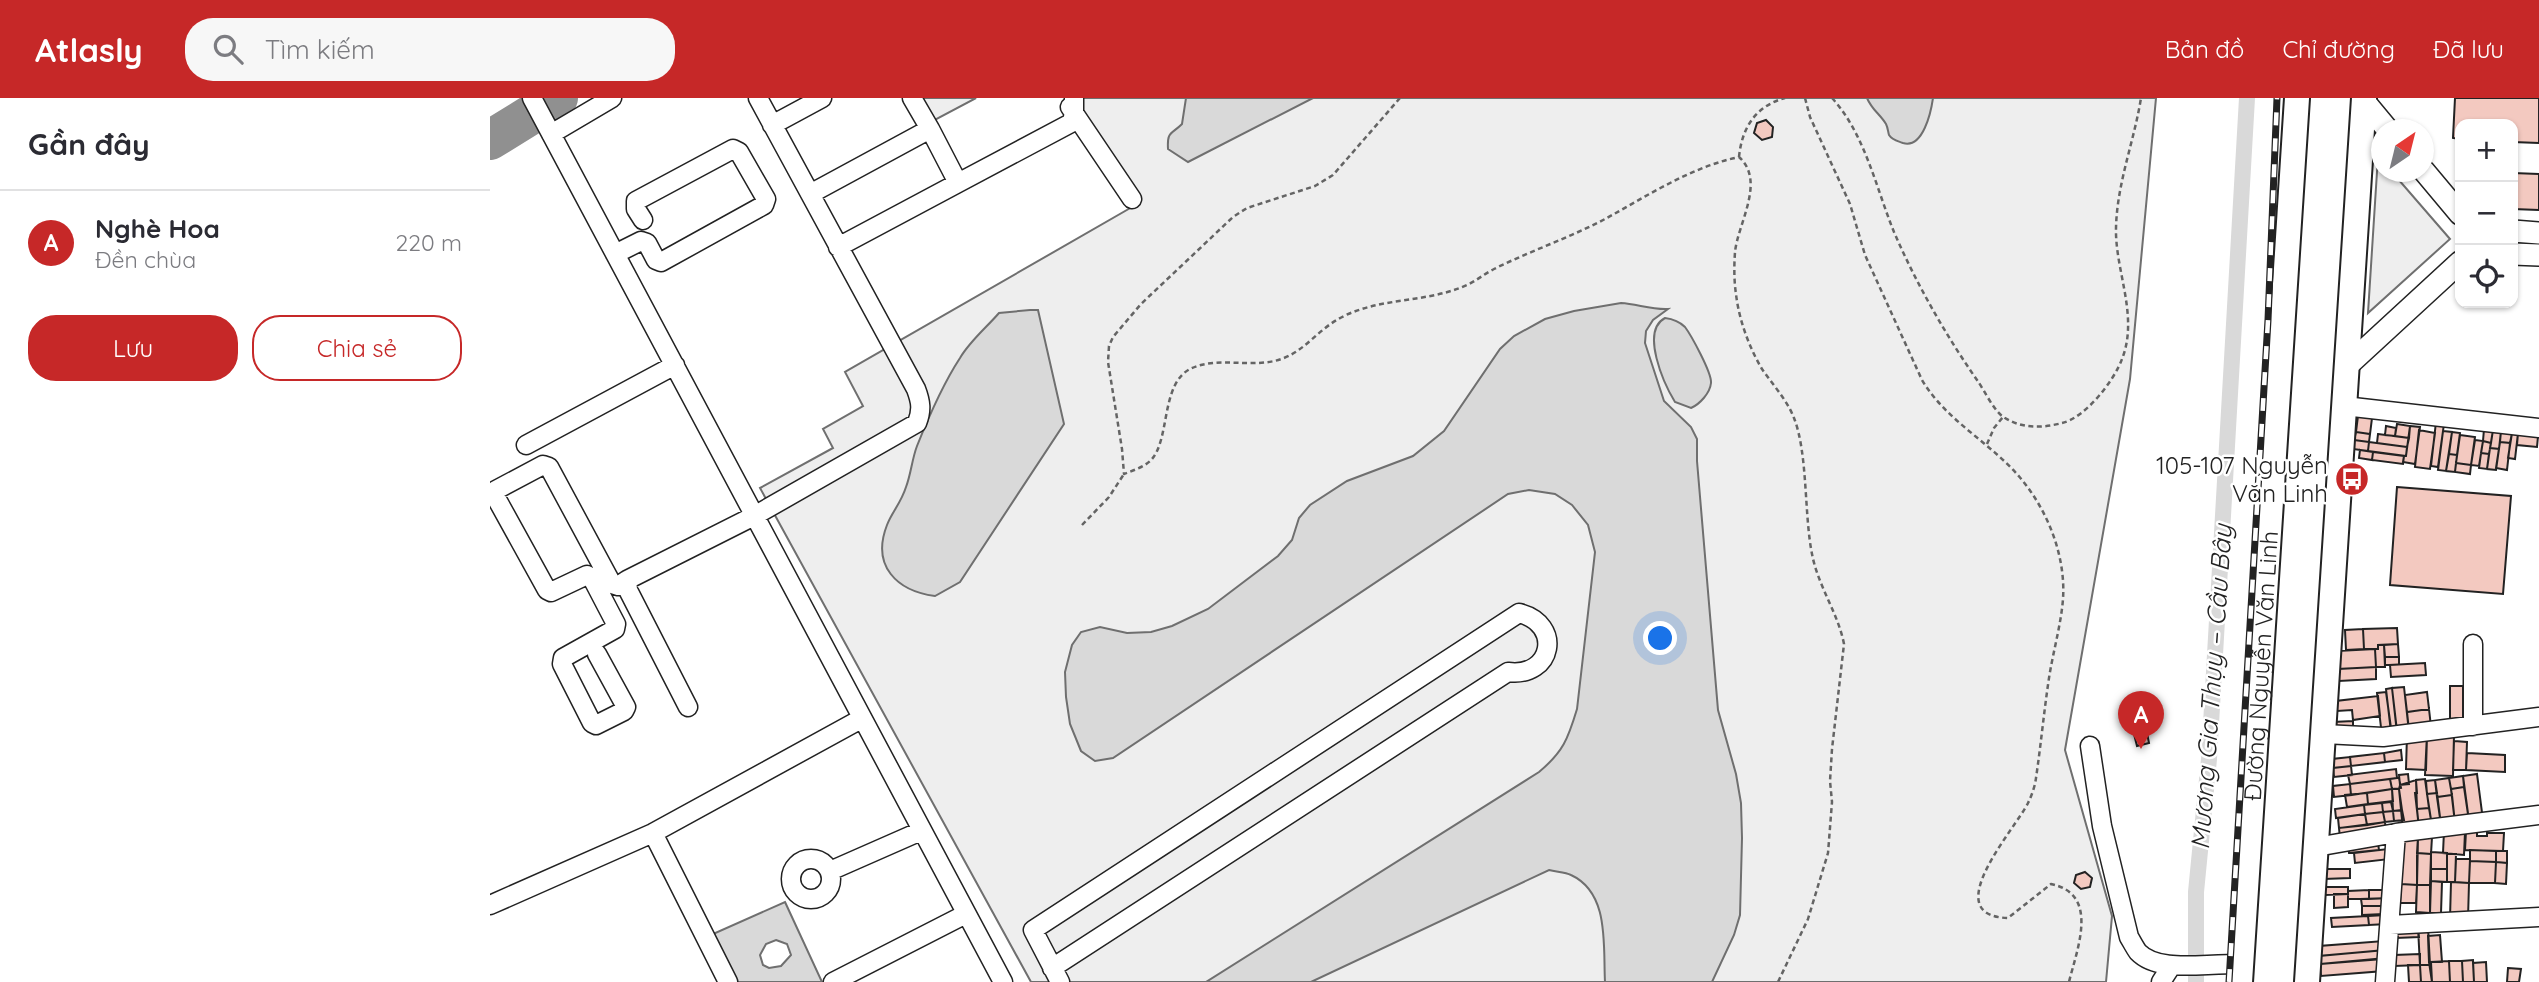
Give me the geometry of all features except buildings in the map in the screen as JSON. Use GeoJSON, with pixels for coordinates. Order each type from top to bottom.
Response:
{"type":"FeatureCollection","features":[{"type":"Feature","properties":{"kind":"highway","name":"Đường Nguyễn Văn Linh"},"geometry":{"type":"LineString","coordinates":[[2241,973],[2297,98]]}},
{"type":"Feature","properties":{"kind":"highway"},"geometry":{"type":"LineString","coordinates":[[2308,982],[2364,99]]}},
{"type":"Feature","properties":{"kind":"main road"},"geometry":{"type":"LineString","coordinates":[[2364,99],[2379,119]]}},
{"type":"Feature","properties":{"kind":"main road"},"geometry":{"type":"LineString","coordinates":[[2433,182],[2455,208]]}},
{"type":"Feature","properties":{"kind":"main road"},"geometry":{"type":"LineString","coordinates":[[2518,231],[2539,233]]}},
{"type":"Feature","properties":{"kind":"main road"},"geometry":{"type":"LineString","coordinates":[[2518,254],[2539,256]]}},
{"type":"Feature","properties":{"kind":"main road"},"geometry":{"type":"LineString","coordinates":[[2347,366],[2455,267]]}},
{"type":"Feature","properties":{"kind":"street"},"geometry":{"type":"LineString","coordinates":[[532,98],[1003,982]]}},
{"type":"Feature","properties":{"kind":"street"},"geometry":{"type":"LineString","coordinates":[[551,134],[612,98]]}},
{"type":"Feature","properties":{"kind":"street"},"geometry":{"type":"LineString","coordinates":[[597,654],[626,707],[624,711],[596,725],[592,723],[562,664],[563,658],[614,629],[616,624],[592,578],[587,575],[551,592],[547,590],[494,494],[496,490],[543,465],[549,467],[612,584],[618,586],[754,516],[917,424],[921,413],[916,389],[758,98]]}},
{"type":"Feature","properties":{"kind":"street"},"geometry":{"type":"LineString","coordinates":[[772,125],[822,98]]}},
{"type":"Feature","properties":{"kind":"street"},"geometry":{"type":"LineString","coordinates":[[912,98],[958,183]]}},
{"type":"Feature","properties":{"kind":"street"},"geometry":{"type":"LineString","coordinates":[[1065,98],[1074,106],[1132,199]]}},
{"type":"Feature","properties":{"kind":"street"},"geometry":{"type":"LineString","coordinates":[[838,247],[1071,123],[1074,106]]}},
{"type":"Feature","properties":{"kind":"street"},"geometry":{"type":"LineString","coordinates":[[810,194],[930,129]]}},
{"type":"Feature","properties":{"kind":"street"},"geometry":{"type":"LineString","coordinates":[[615,254],[641,241],[647,243],[656,260],[661,262],[764,205],[766,198],[739,152],[733,149],[636,201],[636,209],[643,220]]}},
{"type":"Feature","properties":{"kind":"street"},"geometry":{"type":"LineString","coordinates":[[526,444],[675,365]]}},
{"type":"Feature","properties":{"kind":"street"},"geometry":{"type":"LineString","coordinates":[[2344,406],[2539,428]]}},
{"type":"Feature","properties":{"kind":"street"},"geometry":{"type":"LineString","coordinates":[[627,580],[628,590],[688,707]]}},
{"type":"Feature","properties":{"kind":"street"},"geometry":{"type":"LineString","coordinates":[[1520,612],[1530,615],[1544,629],[1548,639],[1547,649],[1537,666],[1529,672],[1508,673],[1056,975],[1033,930],[1520,612]]}},
{"type":"Feature","properties":{"kind":"street"},"geometry":{"type":"LineString","coordinates":[[2473,645],[2473,726]]}},
{"type":"Feature","properties":{"kind":"street"},"geometry":{"type":"LineString","coordinates":[[2323,734],[2384,737],[2539,718]]}},
{"type":"Feature","properties":{"kind":"street"},"geometry":{"type":"LineString","coordinates":[[490,905],[653,833],[861,719]]}},
{"type":"Feature","properties":{"kind":"street"},"geometry":{"type":"LineString","coordinates":[[2090,746],[2102,826],[2129,937],[2139,953],[2155,962],[2177,965],[2217,964],[2241,973]]}},
{"type":"Feature","properties":{"kind":"street"},"geometry":{"type":"LineString","coordinates":[[2316,847],[2396,833],[2539,815]]}},
{"type":"Feature","properties":{"kind":"street"},"geometry":{"type":"LineString","coordinates":[[830,871],[921,831]]}},
{"type":"Feature","properties":{"kind":"street"},"geometry":{"type":"LineString","coordinates":[[653,833],[728,982]]}},
{"type":"Feature","properties":{"kind":"street"},"geometry":{"type":"LineString","coordinates":[[2385,982],[2396,833]]}},
{"type":"Feature","properties":{"kind":"street"},"geometry":{"type":"LineString","coordinates":[[833,982],[966,914]]}},
{"type":"Feature","properties":{"kind":"street"},"geometry":{"type":"LineString","coordinates":[[2390,925],[2539,917]]}},
{"type":"Feature","properties":{"kind":"street"},"geometry":{"type":"LineString","coordinates":[[2161,982],[2177,965]]}},
{"type":"Feature","properties":{"kind":"path"},"geometry":{"type":"LineString","coordinates":[[1082,524],[1110,498],[1124,474],[1108,362],[1109,346],[1113,337],[1141,304],[1233,217],[1247,208],[1315,186],[1333,175],[1399,98]]}},
{"type":"Feature","properties":{"kind":"path"},"geometry":{"type":"LineString","coordinates":[[1739,157],[1743,138],[1754,115],[1768,104],[1785,98]]}},
{"type":"Feature","properties":{"kind":"path"},"geometry":{"type":"LineString","coordinates":[[1805,98],[1810,117],[1850,204],[1865,255],[1922,380],[1933,399],[1948,414],[2016,473],[2033,495],[2051,529],[2063,577],[2063,600],[2044,710],[2036,780],[2028,803],[1983,873],[1978,891],[1981,907],[1990,915],[2008,918],[2051,884],[2072,893],[2080,902],[2081,916],[2078,950],[2070,982]]}},
{"type":"Feature","properties":{"kind":"path"},"geometry":{"type":"LineString","coordinates":[[1832,98],[1858,139],[1913,274],[1970,369],[2003,417],[2025,426],[2045,428],[2067,422],[2083,412],[2101,393],[2122,359],[2127,336],[2127,303],[2118,257],[2118,205],[2141,98]]}},
{"type":"Feature","properties":{"kind":"path"},"geometry":{"type":"LineString","coordinates":[[1124,474],[1145,465],[1158,449],[1169,400],[1174,387],[1188,370],[1210,363],[1252,364],[1281,360],[1296,353],[1316,334],[1346,315],[1381,303],[1432,296],[1469,284],[1493,269],[1564,240],[1678,180],[1739,157]]}},
{"type":"Feature","properties":{"kind":"path"},"geometry":{"type":"LineString","coordinates":[[1739,157],[1751,174],[1750,190],[1735,252],[1736,295],[1740,314],[1753,351],[1794,419],[1800,442],[1813,557],[1830,607],[1841,627],[1844,644],[1832,749],[1828,853],[1808,919],[1778,982]]}},
{"type":"Feature","properties":{"kind":"path"},"geometry":{"type":"LineString","coordinates":[[1986,445],[2003,417]]}},
{"type":"Feature","properties":{"kind":"shaded area"},"geometry":{"type":"Polygon","coordinates":[[[918,98],[976,98],[931,122],[918,98]]]}},
{"type":"Feature","properties":{"kind":"shaded area"},"geometry":{"type":"Polygon","coordinates":[[[1080,98],[2156,98],[2130,379],[2065,750],[2112,916],[2106,982],[1031,982],[760,488],[833,448],[823,429],[863,406],[845,372],[1139,203],[1080,112],[1080,98]]]}},
{"type":"Feature","properties":{"kind":"shaded area"},"geometry":{"type":"Polygon","coordinates":[[[1186,98],[1313,98],[1188,162],[1168,149],[1169,136],[1182,124],[1186,98]]]}},
{"type":"Feature","properties":{"kind":"shaded area"},"geometry":{"type":"Polygon","coordinates":[[[1867,98],[1933,98],[1921,135],[1910,143],[1903,143],[1890,137],[1886,124],[1867,98]]]}},
{"type":"Feature","properties":{"kind":"shaded area"},"geometry":{"type":"Polygon","coordinates":[[[2376,182],[2401,182],[2450,239],[2368,313],[2376,182]]]}},
{"type":"Feature","properties":{"kind":"shaded area"},"geometry":{"type":"Polygon","coordinates":[[[1621,303],[1668,309],[1653,320],[1646,331],[1645,343],[1664,401],[1691,427],[1697,439],[1718,710],[1736,774],[1741,803],[1742,838],[1740,915],[1734,935],[1712,982],[1605,982],[1602,922],[1592,894],[1584,883],[1571,875],[1549,870],[1311,982],[1206,982],[1539,772],[1554,758],[1567,737],[1577,709],[1595,552],[1588,525],[1572,505],[1555,494],[1529,490],[1508,494],[1113,758],[1095,761],[1081,751],[1070,724],[1065,672],[1072,645],[1081,632],[1100,627],[1127,633],[1151,632],[1172,626],[1208,609],[1278,556],[1292,540],[1299,518],[1310,505],[1347,481],[1413,456],[1444,431],[1500,349],[1514,336],[1545,319],[1621,303]]]}},
{"type":"Feature","properties":{"kind":"shaded area"},"geometry":{"type":"Polygon","coordinates":[[[1038,310],[1064,424],[960,582],[935,596],[909,589],[891,574],[885,564],[883,540],[889,520],[904,493],[926,423],[948,378],[973,340],[999,313],[1038,310]]]}},
{"type":"Feature","properties":{"kind":"shaded area"},"geometry":{"type":"Polygon","coordinates":[[[1665,318],[1685,327],[1708,371],[1711,383],[1707,394],[1691,408],[1675,402],[1656,358],[1654,334],[1665,318]]]}},
{"type":"Feature","properties":{"kind":"shaded area"},"geometry":{"type":"Polygon","coordinates":[[[785,902],[822,982],[735,982],[713,934],[785,902]],[[776,940],[766,944],[760,955],[763,965],[769,968],[781,966],[791,955],[787,944],[776,940]]]}},
{"type":"Feature","properties":{"kind":"waterway","name":"Mương Gia Thụy – Cầu Bây"},"geometry":{"type":"LineString","coordinates":[[2196,982],[2196,892],[2209,759],[2247,98]]}},
{"type":"Feature","properties":{"kind":"taxiway"},"geometry":{"type":"LineString","coordinates":[[490,140],[558,98]]}},
{"type":"Feature","properties":{"kind":"railway"},"geometry":{"type":"LineString","coordinates":[[2229,982],[2268,320],[2277,98]]}},
{"type":"Feature","properties":{"kind":"place","name":"105-107 Nguyễn Văn Linh"},"geometry":{"type":"Point","coordinates":[2352,479]}},
{"type":"Feature","properties":{"kind":"place","name":"Nghè Hoa"},"geometry":{"type":"Point","coordinates":[2141,749]}}]}
